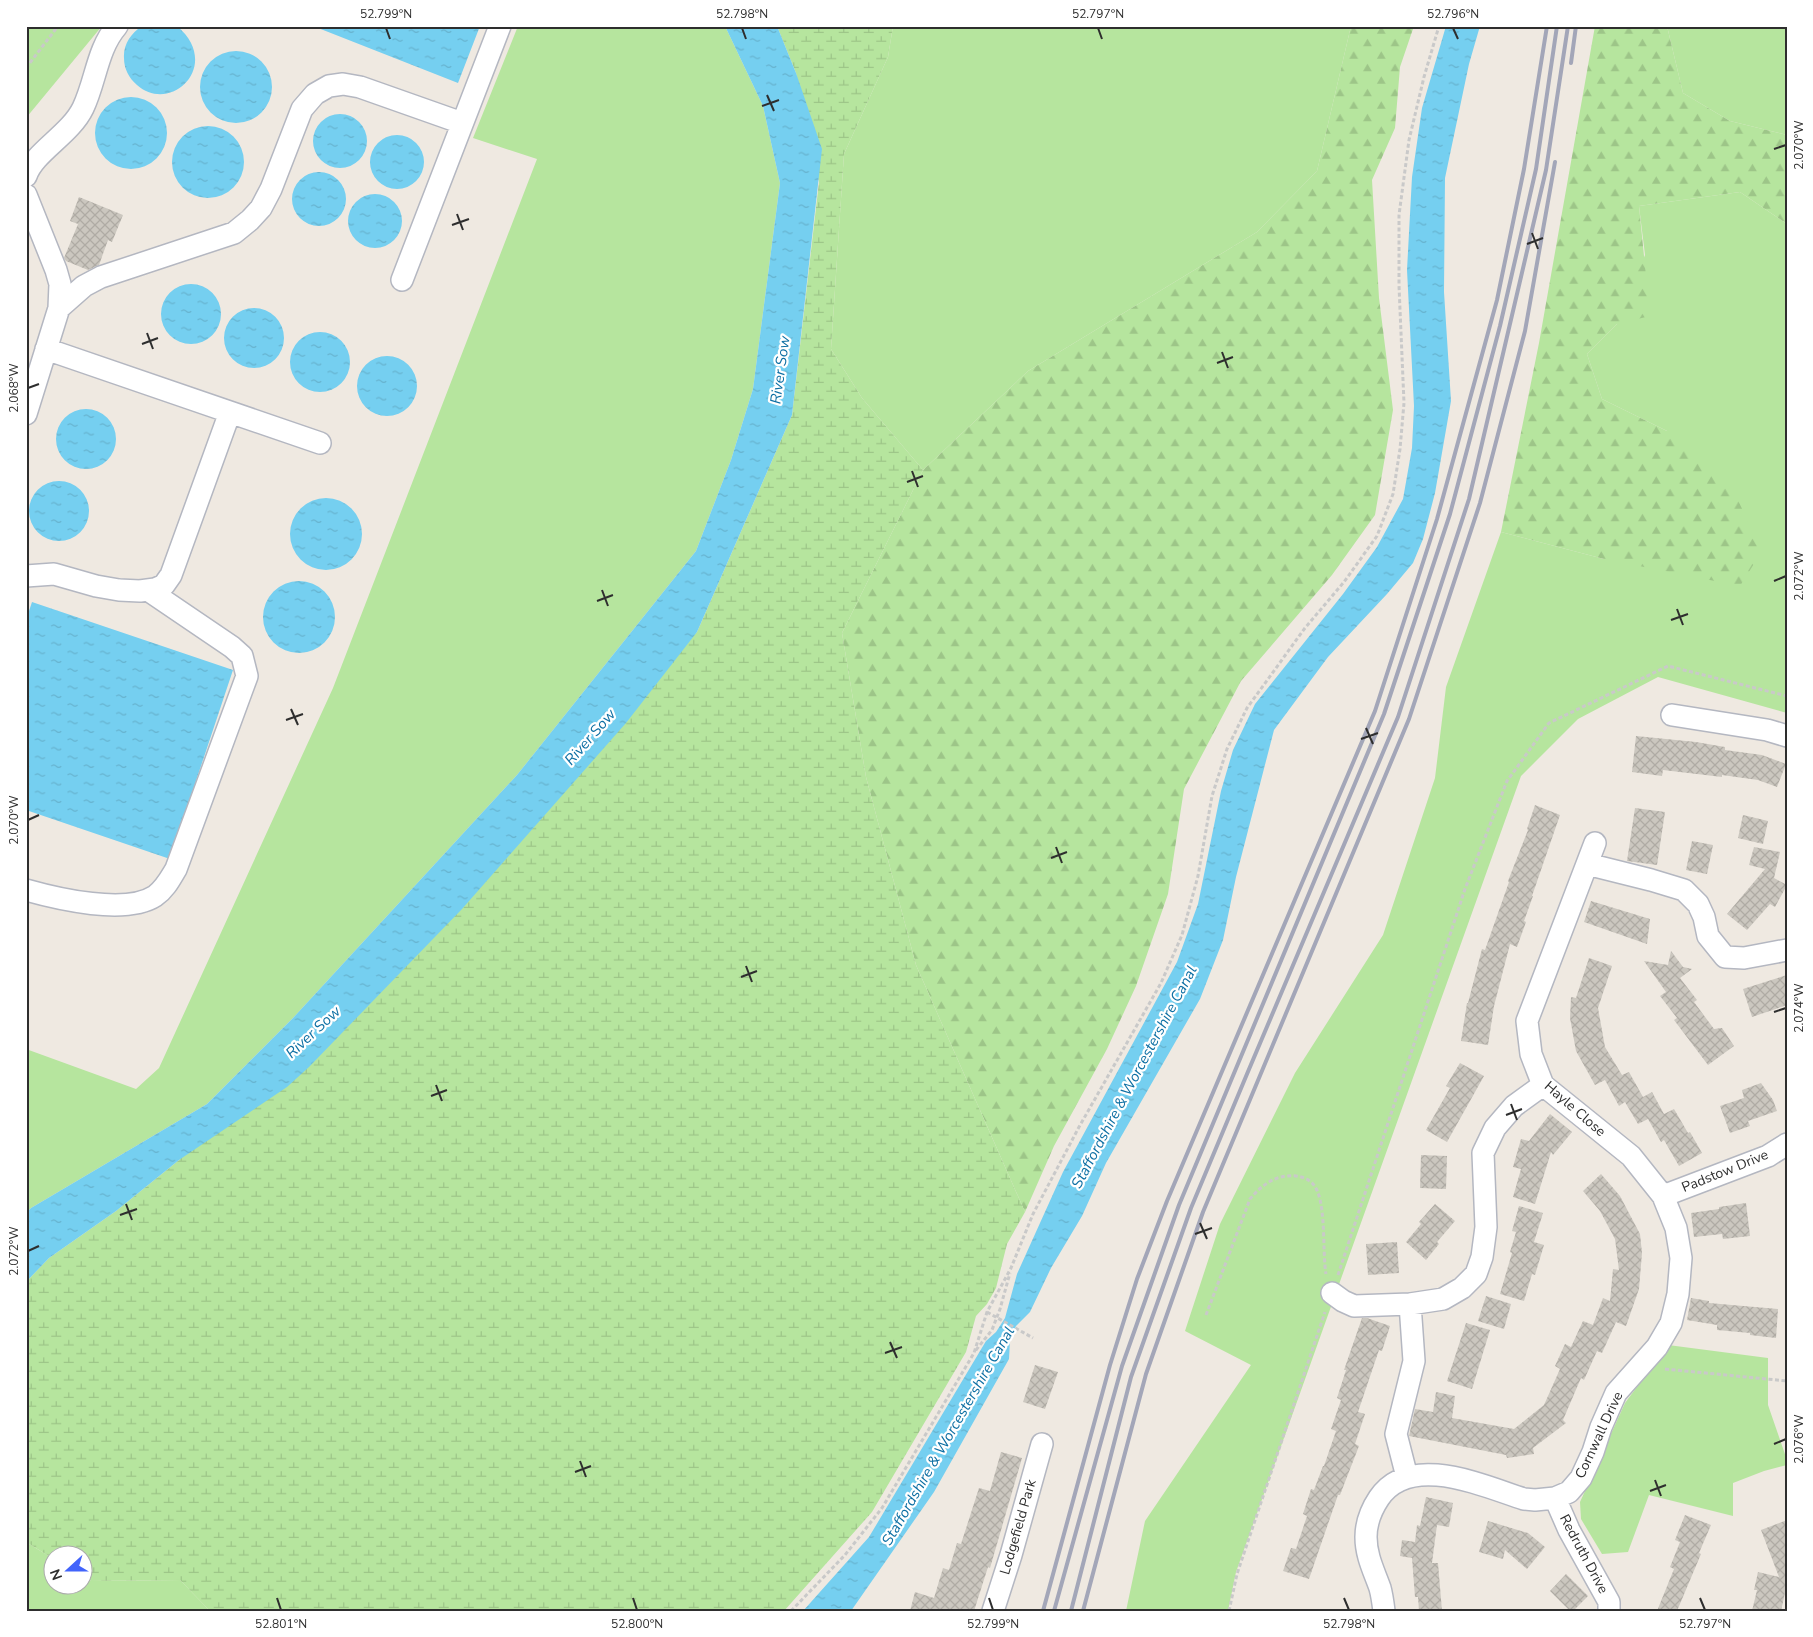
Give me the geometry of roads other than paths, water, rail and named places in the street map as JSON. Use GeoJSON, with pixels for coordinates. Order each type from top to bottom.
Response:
{"type":"FeatureCollection","features":[{"type":"Feature","properties":{"kind":"street"},"geometry":{"type":"LineString","coordinates":[[26,176],[29,166],[69,129],[83,108],[102,52],[110,35],[117,26]]}},
{"type":"Feature","properties":{"kind":"street"},"geometry":{"type":"LineString","coordinates":[[402,280],[500,26]]}},
{"type":"Feature","properties":{"kind":"street"},"geometry":{"type":"LineString","coordinates":[[59,308],[84,286],[102,277],[234,233],[250,220],[261,208],[271,189],[302,110],[315,94],[329,86],[343,84],[360,87],[462,123]]}},
{"type":"Feature","properties":{"kind":"street"},"geometry":{"type":"LineString","coordinates":[[26,196],[60,284],[59,308],[26,414]]}},
{"type":"Feature","properties":{"kind":"street"},"geometry":{"type":"LineString","coordinates":[[46,349],[320,443]]}},
{"type":"Feature","properties":{"kind":"street"},"geometry":{"type":"LineString","coordinates":[[26,576],[54,574],[111,589],[148,590],[164,585],[171,575],[230,412]]}},
{"type":"Feature","properties":{"kind":"street"},"geometry":{"type":"LineString","coordinates":[[26,890],[108,906],[135,903],[154,896],[166,885],[176,869],[247,676],[242,656],[232,647],[148,590]]}},
{"type":"Feature","properties":{"kind":"street"},"geometry":{"type":"LineString","coordinates":[[1672,714],[1767,730],[1787,736]]}},
{"type":"Feature","properties":{"kind":"street","name":"Hayle Close"},"geometry":{"type":"LineString","coordinates":[[1595,843],[1527,1021],[1531,1054],[1543,1085],[1631,1156],[1663,1196]]}},
{"type":"Feature","properties":{"kind":"street"},"geometry":{"type":"LineString","coordinates":[[1587,864],[1684,890],[1698,904],[1704,917],[1708,936],[1725,958],[1744,958],[1786,950]]}},
{"type":"Feature","properties":{"kind":"street"},"geometry":{"type":"LineString","coordinates":[[1332,1293],[1354,1306],[1410,1304],[1443,1299],[1462,1288],[1476,1274],[1482,1257],[1486,1227],[1482,1153],[1495,1128],[1514,1106],[1543,1085]]}},
{"type":"Feature","properties":{"kind":"street","name":"Padstow Drive"},"geometry":{"type":"LineString","coordinates":[[1663,1196],[1768,1156],[1787,1144]]}},
{"type":"Feature","properties":{"kind":"street","name":"Cornwall Drive"},"geometry":{"type":"LineString","coordinates":[[1384,1611],[1380,1590],[1369,1560],[1366,1536],[1369,1513],[1380,1495],[1393,1483],[1407,1477],[1426,1474],[1447,1476],[1524,1499],[1535,1500],[1555,1498],[1569,1492],[1581,1478],[1616,1393],[1638,1366],[1657,1347],[1671,1323],[1678,1294],[1681,1258],[1676,1228],[1663,1196]]}},
{"type":"Feature","properties":{"kind":"street"},"geometry":{"type":"LineString","coordinates":[[1407,1477],[1396,1434],[1414,1361],[1410,1304]]}},
{"type":"Feature","properties":{"kind":"street","name":"Lodgefield Park"},"geometry":{"type":"LineString","coordinates":[[993,1611],[1011,1555],[1042,1444]]}},
{"type":"Feature","properties":{"kind":"street","name":"Redruth Drive"},"geometry":{"type":"LineString","coordinates":[[1555,1498],[1569,1530],[1609,1602],[1609,1611]]}},
{"type":"Feature","properties":{"kind":"water"},"geometry":{"type":"Polygon","coordinates":[[[142,26],[177,26],[190,41],[195,56],[194,70],[187,81],[177,90],[164,94],[150,93],[137,85],[128,73],[124,62],[126,44],[134,32],[142,26]]]}},
{"type":"Feature","properties":{"kind":"water"},"geometry":{"type":"Polygon","coordinates":[[[313,26],[480,26],[458,83],[313,26]]]}},
{"type":"Feature","properties":{"kind":"water","name":"River Sow"},"geometry":{"type":"Polygon","coordinates":[[[725,26],[777,26],[796,73],[822,149],[792,415],[697,632],[626,723],[462,909],[309,1067],[287,1087],[179,1160],[116,1211],[49,1258],[26,1282],[26,1213],[31,1208],[207,1104],[293,1018],[517,775],[696,551],[731,460],[753,389],[780,183],[763,106],[725,26]]]}},
{"type":"Feature","properties":{"kind":"water","name":"Staffordshire & Worcestershire Canal"},"geometry":{"type":"Polygon","coordinates":[[[1446,26],[1480,26],[1469,64],[1445,178],[1444,292],[1451,401],[1435,493],[1423,539],[1413,563],[1387,594],[1328,657],[1274,730],[1236,877],[1223,940],[1200,999],[1106,1163],[1082,1216],[1051,1268],[1030,1312],[1016,1326],[1010,1340],[1009,1359],[934,1492],[851,1611],[803,1611],[869,1537],[986,1341],[996,1332],[1005,1318],[1017,1274],[1063,1172],[1177,962],[1198,904],[1221,791],[1233,750],[1255,704],[1343,594],[1377,547],[1403,499],[1412,448],[1414,406],[1407,270],[1412,177],[1422,108],[1446,26]]]}},
{"type":"Feature","properties":{"kind":"water"},"geometry":{"type":"Polygon","coordinates":[[[236,51],[256,57],[266,67],[272,87],[266,107],[256,117],[236,123],[216,117],[206,107],[200,87],[206,67],[216,57],[236,51]]]}},
{"type":"Feature","properties":{"kind":"water"},"geometry":{"type":"Polygon","coordinates":[[[131,97],[151,103],[161,113],[167,133],[161,153],[151,163],[131,169],[111,163],[101,153],[95,133],[101,113],[111,103],[131,97]]]}},
{"type":"Feature","properties":{"kind":"water"},"geometry":{"type":"Polygon","coordinates":[[[335,114],[345,114],[355,118],[363,126],[367,141],[363,156],[355,164],[345,168],[335,168],[325,164],[317,156],[313,146],[313,136],[317,126],[325,118],[335,114]]]}},
{"type":"Feature","properties":{"kind":"water"},"geometry":{"type":"Polygon","coordinates":[[[208,126],[228,132],[238,142],[244,162],[238,182],[228,192],[208,198],[188,192],[178,182],[172,162],[178,142],[188,132],[208,126]]]}},
{"type":"Feature","properties":{"kind":"water"},"geometry":{"type":"Polygon","coordinates":[[[392,135],[402,135],[412,139],[420,147],[424,162],[420,177],[412,185],[402,189],[392,189],[382,185],[374,177],[370,167],[370,157],[374,147],[382,139],[392,135]]]}},
{"type":"Feature","properties":{"kind":"water"},"geometry":{"type":"Polygon","coordinates":[[[314,172],[324,172],[334,176],[342,184],[346,199],[342,214],[334,222],[324,226],[314,226],[304,222],[296,214],[292,204],[292,194],[296,184],[304,176],[314,172]]]}},
{"type":"Feature","properties":{"kind":"water"},"geometry":{"type":"Polygon","coordinates":[[[370,194],[380,194],[390,198],[398,206],[402,221],[398,236],[390,244],[380,248],[370,248],[360,244],[352,236],[348,226],[348,216],[352,206],[360,198],[370,194]]]}},
{"type":"Feature","properties":{"kind":"water"},"geometry":{"type":"Polygon","coordinates":[[[185,284],[197,284],[208,289],[216,297],[221,308],[219,326],[208,339],[197,344],[185,344],[174,339],[166,331],[161,320],[161,308],[166,297],[174,289],[185,284]]]}},
{"type":"Feature","properties":{"kind":"water"},"geometry":{"type":"Polygon","coordinates":[[[248,308],[260,308],[271,313],[279,321],[284,332],[282,350],[271,363],[260,368],[248,368],[237,363],[229,355],[224,344],[224,332],[229,321],[237,313],[248,308]]]}},
{"type":"Feature","properties":{"kind":"water"},"geometry":{"type":"Polygon","coordinates":[[[314,332],[326,332],[337,337],[345,345],[350,356],[348,374],[337,387],[326,392],[314,392],[303,387],[295,379],[290,368],[290,356],[295,345],[303,337],[314,332]]]}},
{"type":"Feature","properties":{"kind":"water"},"geometry":{"type":"Polygon","coordinates":[[[381,356],[393,356],[404,361],[412,369],[417,380],[415,398],[404,411],[393,416],[381,416],[370,411],[362,403],[357,392],[357,380],[362,369],[370,361],[381,356]]]}},
{"type":"Feature","properties":{"kind":"water"},"geometry":{"type":"Polygon","coordinates":[[[80,409],[92,409],[103,414],[111,422],[116,433],[114,451],[103,464],[92,469],[80,469],[69,464],[61,456],[56,445],[56,433],[61,422],[69,414],[80,409]]]}},
{"type":"Feature","properties":{"kind":"water"},"geometry":{"type":"Polygon","coordinates":[[[53,481],[65,481],[76,486],[84,494],[89,505],[87,523],[76,536],[65,541],[53,541],[42,536],[34,528],[29,517],[29,505],[34,494],[42,486],[53,481]]]}},
{"type":"Feature","properties":{"kind":"water"},"geometry":{"type":"Polygon","coordinates":[[[326,498],[346,504],[356,514],[362,534],[356,554],[346,564],[326,570],[306,564],[296,554],[290,534],[296,514],[306,504],[326,498]]]}},
{"type":"Feature","properties":{"kind":"water"},"geometry":{"type":"Polygon","coordinates":[[[299,581],[319,587],[329,597],[335,617],[329,637],[319,647],[299,653],[279,647],[269,637],[263,617],[269,597],[279,587],[299,581]]]}},
{"type":"Feature","properties":{"kind":"water"},"geometry":{"type":"Polygon","coordinates":[[[32,602],[233,670],[170,859],[26,810],[26,620],[32,602]]]}},
{"type":"Feature","properties":{"kind":"railway"},"geometry":{"type":"LineString","coordinates":[[1043,1611],[1110,1365],[1137,1279],[1167,1201],[1375,711],[1437,519],[1497,300],[1524,169],[1547,26]]}},
{"type":"Feature","properties":{"kind":"railway"},"geometry":{"type":"LineString","coordinates":[[1054,1611],[1122,1366],[1179,1205],[1384,714],[1450,514],[1500,326],[1536,169],[1557,26]]}},
{"type":"Feature","properties":{"kind":"railway"},"geometry":{"type":"LineString","coordinates":[[1071,1611],[1131,1377],[1191,1208],[1398,717],[1469,499],[1546,170],[1568,26]]}},
{"type":"Feature","properties":{"kind":"railway"},"geometry":{"type":"LineString","coordinates":[[1571,63],[1576,26]]}},
{"type":"Feature","properties":{"kind":"railway"},"geometry":{"type":"LineString","coordinates":[[1083,1611],[1146,1374],[1203,1212],[1409,719],[1480,503],[1525,331],[1555,162]]}}]}
